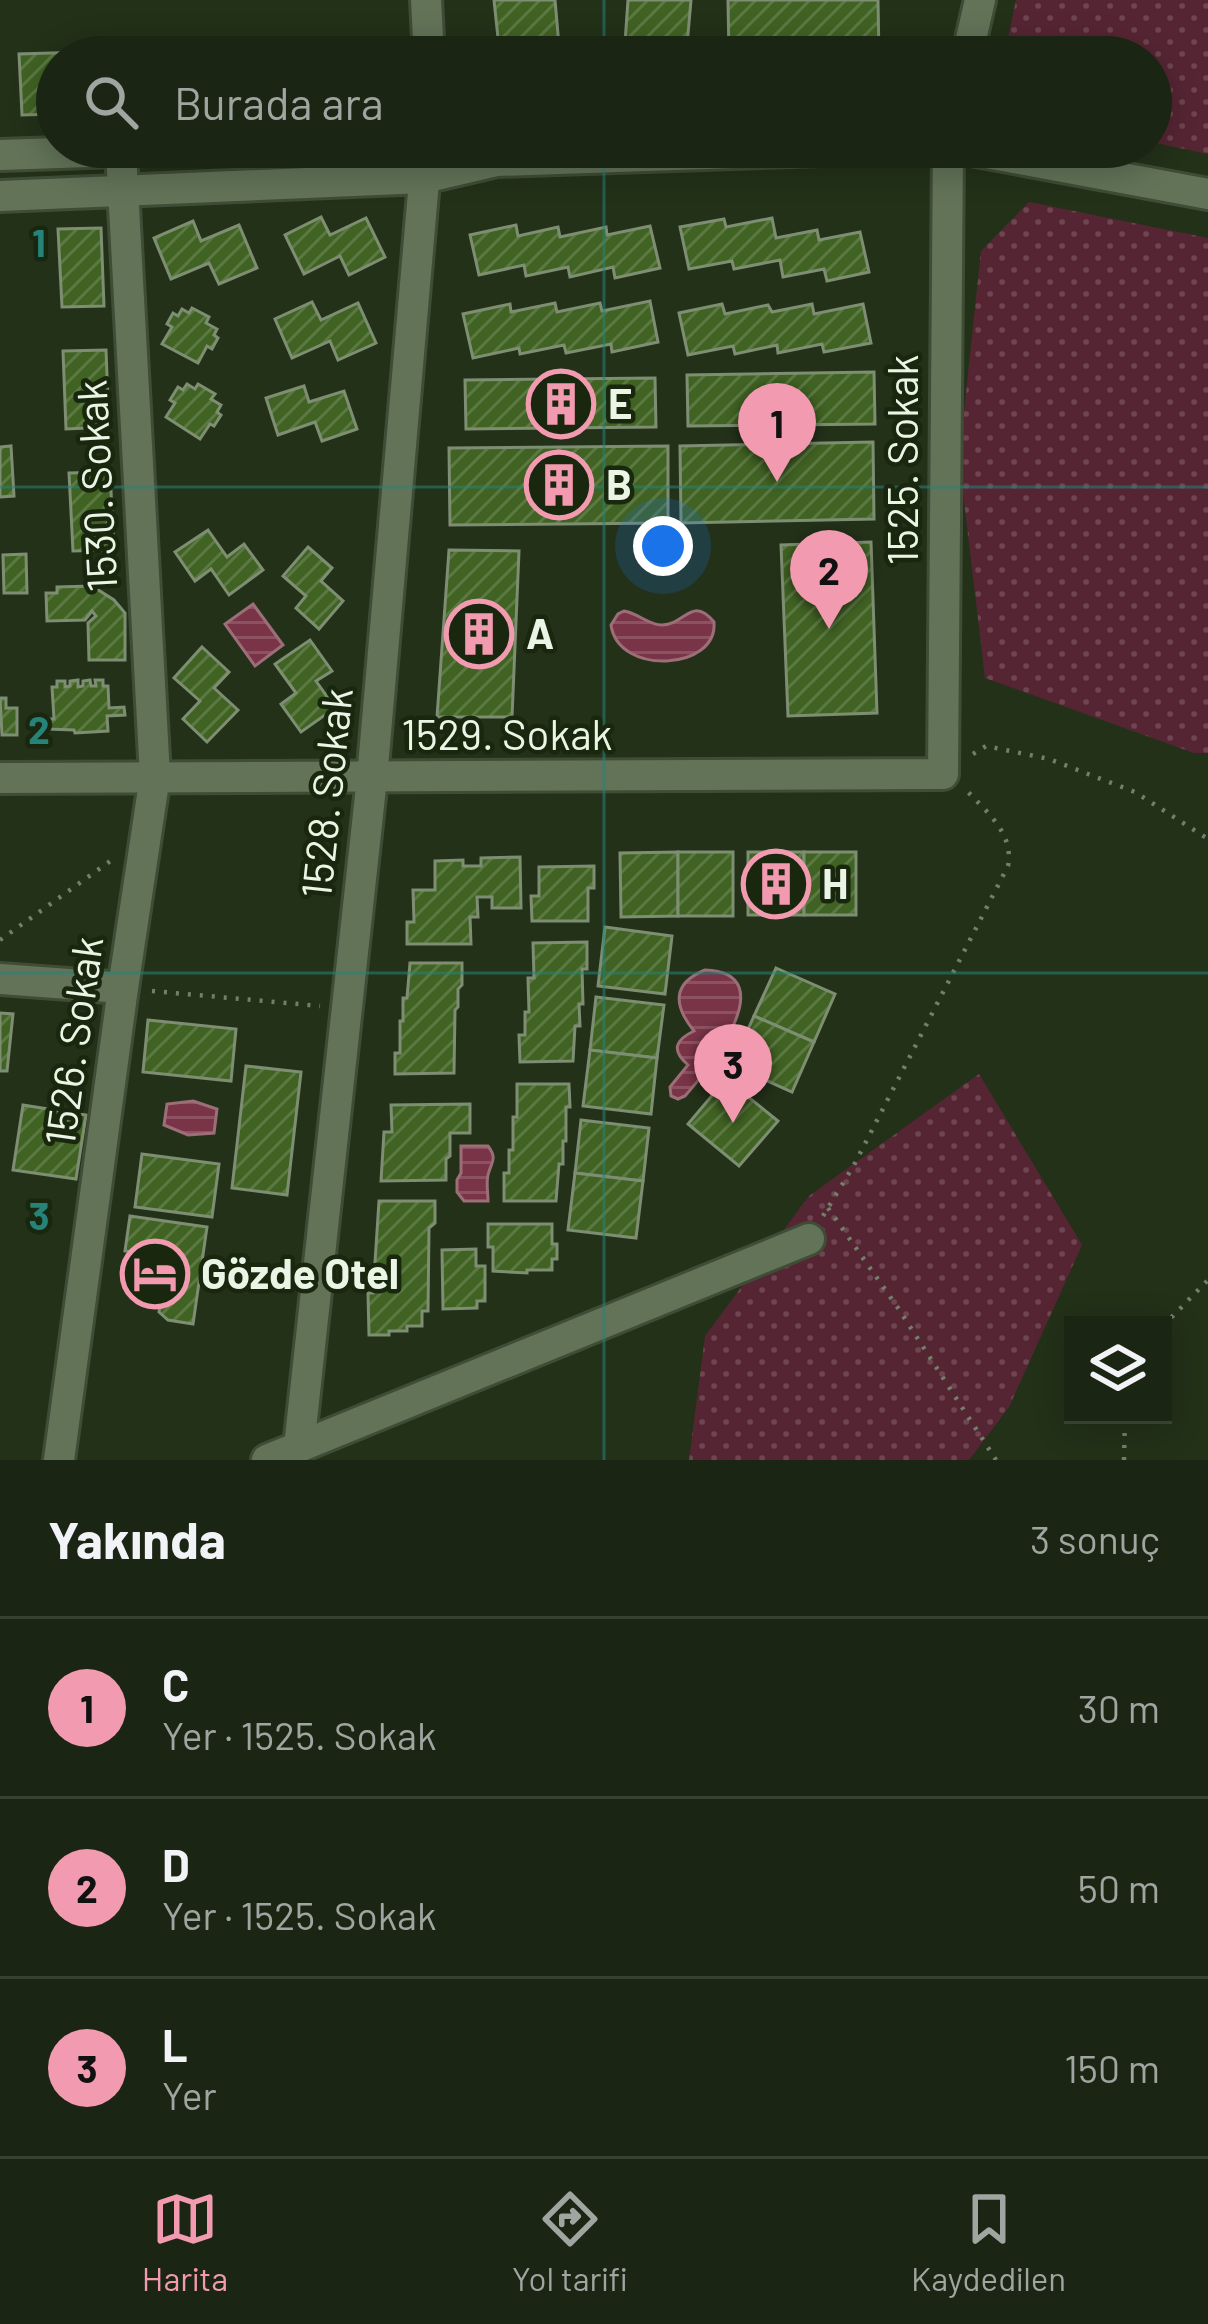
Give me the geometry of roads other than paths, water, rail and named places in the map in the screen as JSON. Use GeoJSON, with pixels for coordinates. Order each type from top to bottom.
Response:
{"type":"FeatureCollection","features":[{"type":"Feature","properties":{"kind":"street"},"geometry":{"type":"LineString","coordinates":[[427,0],[428,36]]}},
{"type":"Feature","properties":{"kind":"street"},"geometry":{"type":"LineString","coordinates":[[972,36],[980,0]]}},
{"type":"Feature","properties":{"kind":"street"},"geometry":{"type":"LineString","coordinates":[[0,155],[36,154]]}},
{"type":"Feature","properties":{"kind":"street","name":"1530. Sokak"},"geometry":{"type":"LineString","coordinates":[[122,168],[155,776]]}},
{"type":"Feature","properties":{"kind":"street"},"geometry":{"type":"LineString","coordinates":[[0,196],[123,191],[363,168]]}},
{"type":"Feature","properties":{"kind":"street","name":"1528. Sokak"},"geometry":{"type":"LineString","coordinates":[[299,1447],[372,778],[425,168]]}},
{"type":"Feature","properties":{"kind":"street","name":"1525. Sokak"},"geometry":{"type":"LineString","coordinates":[[943,774],[951,168]]}},
{"type":"Feature","properties":{"kind":"street"},"geometry":{"type":"LineString","coordinates":[[1066,168],[1208,194]]}},
{"type":"Feature","properties":{"kind":"street","name":"1529. Sokak"},"geometry":{"type":"LineString","coordinates":[[0,778],[943,774]]}},
{"type":"Feature","properties":{"kind":"street","name":"1526. Sokak"},"geometry":{"type":"LineString","coordinates":[[59,1460],[155,776]]}},
{"type":"Feature","properties":{"kind":"street"},"geometry":{"type":"LineString","coordinates":[[0,979],[123,988]]}},
{"type":"Feature","properties":{"kind":"street"},"geometry":{"type":"LineString","coordinates":[[267,1460],[809,1239]]}},
{"type":"Feature","properties":{"kind":"place","name":"E"},"geometry":{"type":"Point","coordinates":[561,404]}},
{"type":"Feature","properties":{"kind":"place","name":"C"},"geometry":{"type":"Point","coordinates":[777,482]}},
{"type":"Feature","properties":{"kind":"place","name":"B"},"geometry":{"type":"Point","coordinates":[559,485]}},
{"type":"Feature","properties":{"kind":"place","name":"D"},"geometry":{"type":"Point","coordinates":[829,629]}},
{"type":"Feature","properties":{"kind":"place","name":"A"},"geometry":{"type":"Point","coordinates":[479,634]}},
{"type":"Feature","properties":{"kind":"place","name":"H"},"geometry":{"type":"Point","coordinates":[776,884]}},
{"type":"Feature","properties":{"kind":"place","name":"L"},"geometry":{"type":"Point","coordinates":[733,1123]}},
{"type":"Feature","properties":{"kind":"place","name":"Gözde Otel"},"geometry":{"type":"Point","coordinates":[155,1274]}}]}
